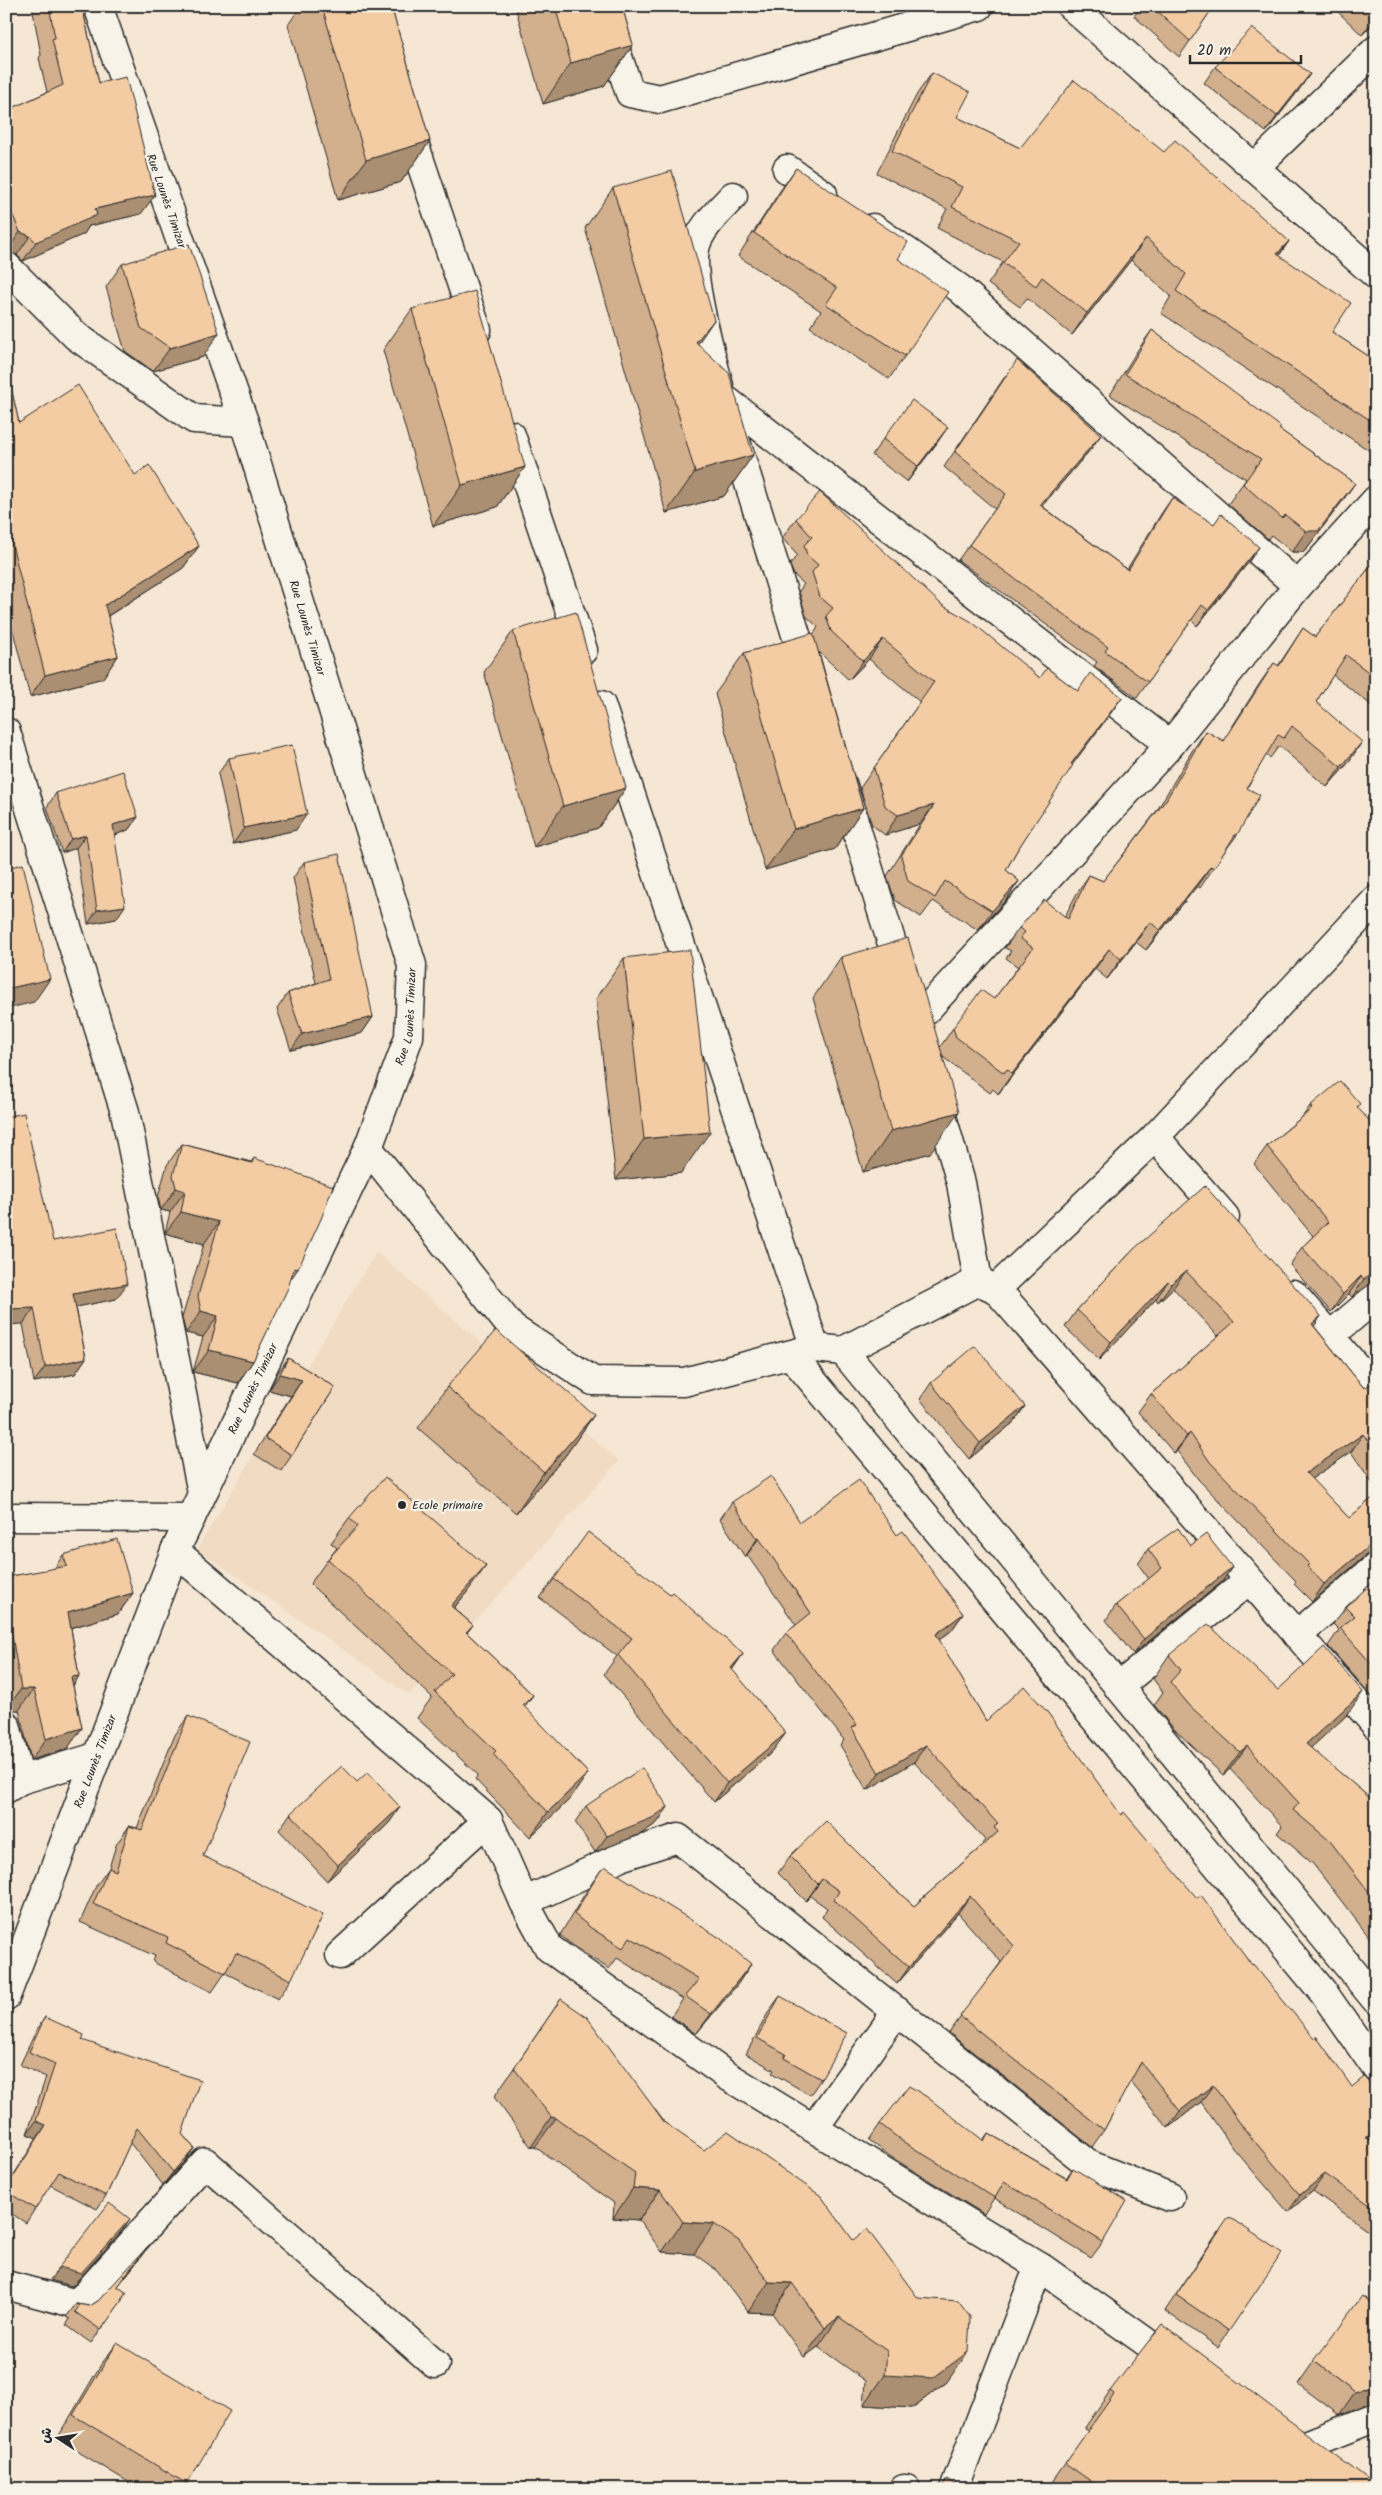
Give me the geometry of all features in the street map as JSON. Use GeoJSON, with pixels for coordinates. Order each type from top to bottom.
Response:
{"type":"FeatureCollection","features":[{"type":"Feature","properties":{"kind":"street","name":"Rue Lounès Timizar"},"geometry":{"type":"LineString","coordinates":[[6,1996],[96,1756],[176,1551],[368,1148],[409,1038],[412,965],[244,422],[98,6]]}},
{"type":"Feature","properties":{"kind":"street"},"geometry":{"type":"LineString","coordinates":[[601,6],[630,92],[660,99],[979,6]]}},
{"type":"Feature","properties":{"kind":"street"},"geometry":{"type":"LineString","coordinates":[[1071,6],[1376,275]]}},
{"type":"Feature","properties":{"kind":"street"},"geometry":{"type":"LineString","coordinates":[[1254,168],[1376,50]]}},
{"type":"Feature","properties":{"kind":"street"},"geometry":{"type":"LineString","coordinates":[[400,101],[485,356]]}},
{"type":"Feature","properties":{"kind":"street"},"geometry":{"type":"LineString","coordinates":[[788,169],[959,288],[1298,586]]}},
{"type":"Feature","properties":{"kind":"street"},"geometry":{"type":"LineString","coordinates":[[733,196],[708,223],[695,248],[695,272],[722,397],[816,700]]}},
{"type":"Feature","properties":{"kind":"street"},"geometry":{"type":"LineString","coordinates":[[6,266],[76,336],[194,419],[244,422]]}},
{"type":"Feature","properties":{"kind":"street"},"geometry":{"type":"LineString","coordinates":[[722,397],[1170,745]]}},
{"type":"Feature","properties":{"kind":"street"},"geometry":{"type":"LineString","coordinates":[[504,412],[803,1352],[1323,1992],[1376,2068]]}},
{"type":"Feature","properties":{"kind":"street"},"geometry":{"type":"LineString","coordinates":[[916,1021],[1170,745],[1298,586],[1376,500]]}},
{"type":"Feature","properties":{"kind":"street"},"geometry":{"type":"LineString","coordinates":[[6,732],[125,1112],[202,1493]]}},
{"type":"Feature","properties":{"kind":"street"},"geometry":{"type":"LineString","coordinates":[[836,766],[916,1021],[987,1285],[1376,1724]]}},
{"type":"Feature","properties":{"kind":"street"},"geometry":{"type":"LineString","coordinates":[[368,1148],[512,1328],[593,1381],[684,1382],[803,1352],[843,1351],[987,1285],[1155,1137],[1376,900]]}},
{"type":"Feature","properties":{"kind":"street"},"geometry":{"type":"LineString","coordinates":[[1155,1137],[1239,1233]]}},
{"type":"Feature","properties":{"kind":"street"},"geometry":{"type":"LineString","coordinates":[[1278,1277],[1376,1390]]}},
{"type":"Feature","properties":{"kind":"street"},"geometry":{"type":"LineString","coordinates":[[1331,1336],[1376,1297]]}},
{"type":"Feature","properties":{"kind":"street"},"geometry":{"type":"LineString","coordinates":[[843,1351],[1376,2000]]}},
{"type":"Feature","properties":{"kind":"street"},"geometry":{"type":"LineString","coordinates":[[6,1517],[191,1518]]}},
{"type":"Feature","properties":{"kind":"street"},"geometry":{"type":"LineString","coordinates":[[176,1551],[488,1820],[524,1902],[549,1948],[726,2075],[1039,2266],[1199,2380]]}},
{"type":"Feature","properties":{"kind":"street"},"geometry":{"type":"LineString","coordinates":[[1297,1635],[1376,1567]]}},
{"type":"Feature","properties":{"kind":"street"},"geometry":{"type":"LineString","coordinates":[[1118,1687],[1249,1580]]}},
{"type":"Feature","properties":{"kind":"street"},"geometry":{"type":"LineString","coordinates":[[6,1725],[13,1785],[96,1756]]}},
{"type":"Feature","properties":{"kind":"street"},"geometry":{"type":"LineString","coordinates":[[340,1955],[488,1820]]}},
{"type":"Feature","properties":{"kind":"street"},"geometry":{"type":"LineString","coordinates":[[524,1902],[623,1856],[678,1838],[1090,2165],[1170,2197]]}},
{"type":"Feature","properties":{"kind":"street"},"geometry":{"type":"LineString","coordinates":[[1323,1992],[1350,1969]]}},
{"type":"Feature","properties":{"kind":"street"},"geometry":{"type":"LineString","coordinates":[[814,2128],[897,2011]]}},
{"type":"Feature","properties":{"kind":"street"},"geometry":{"type":"LineString","coordinates":[[6,2286],[77,2304],[205,2162],[435,2364]]}},
{"type":"Feature","properties":{"kind":"street"},"geometry":{"type":"LineString","coordinates":[[954,2489],[1039,2266]]}},
{"type":"Feature","properties":{"kind":"street"},"geometry":{"type":"LineString","coordinates":[[1296,2448],[1376,2417]]}},
{"type":"Feature","properties":{"kind":"street"},"geometry":{"type":"LineString","coordinates":[[1264,2426],[1319,2464]]}},
{"type":"Feature","properties":{"kind":"shaded area","name":"Ecole primaire"},"geometry":{"type":"Polygon","coordinates":[[[376,1252],[619,1461],[409,1695],[197,1549],[376,1252]]]}},
{"type":"Feature","properties":{"kind":"building"},"geometry":{"type":"Polygon","coordinates":[[[49,6],[82,6],[99,83],[126,77],[155,195],[95,209],[97,215],[36,242],[30,236],[20,232],[6,199],[6,111],[63,85],[52,39],[55,38],[49,6]]]}},
{"type":"Feature","properties":{"kind":"building"},"geometry":{"type":"Polygon","coordinates":[[[322,6],[391,6],[430,141],[366,160],[322,6]]]}},
{"type":"Feature","properties":{"kind":"building"},"geometry":{"type":"Polygon","coordinates":[[[555,6],[622,6],[633,45],[571,63],[555,6]]]}},
{"type":"Feature","properties":{"kind":"building"},"geometry":{"type":"Polygon","coordinates":[[[1152,6],[1214,6],[1190,41],[1152,6]]]}},
{"type":"Feature","properties":{"kind":"building"},"geometry":{"type":"Polygon","coordinates":[[[1252,28],[1310,74],[1277,116],[1215,67],[1252,28]]]}},
{"type":"Feature","properties":{"kind":"building"},"geometry":{"type":"Polygon","coordinates":[[[932,73],[970,92],[957,117],[1020,148],[1074,80],[1164,152],[1175,140],[1289,241],[1277,254],[1351,303],[1332,332],[1376,361],[1376,424],[1176,291],[1186,274],[1146,238],[1087,313],[1042,277],[1036,286],[1003,263],[1019,241],[952,207],[962,187],[892,151],[932,73]]]}},
{"type":"Feature","properties":{"kind":"building"},"geometry":{"type":"Polygon","coordinates":[[[796,168],[908,242],[898,259],[948,292],[905,356],[826,304],[837,288],[754,233],[796,168]]]}},
{"type":"Feature","properties":{"kind":"building"},"geometry":{"type":"Polygon","coordinates":[[[672,171],[714,320],[696,342],[729,373],[753,455],[695,472],[613,188],[672,171]]]}},
{"type":"Feature","properties":{"kind":"building"},"geometry":{"type":"Polygon","coordinates":[[[189,244],[219,333],[170,348],[141,328],[122,264],[189,244]]]}},
{"type":"Feature","properties":{"kind":"building"},"geometry":{"type":"Polygon","coordinates":[[[475,291],[525,467],[462,485],[412,309],[475,291]]]}},
{"type":"Feature","properties":{"kind":"building"},"geometry":{"type":"Polygon","coordinates":[[[1152,330],[1281,427],[1279,429],[1355,483],[1318,531],[1306,531],[1285,515],[1282,518],[1243,484],[1261,459],[1125,374],[1152,330]]]}},
{"type":"Feature","properties":{"kind":"building"},"geometry":{"type":"Polygon","coordinates":[[[1017,360],[1101,435],[1040,505],[1128,570],[1172,498],[1214,524],[1221,514],[1259,547],[1208,610],[1202,605],[1148,682],[1105,651],[1108,647],[969,545],[1006,494],[955,452],[1017,360]]]}},
{"type":"Feature","properties":{"kind":"building"},"geometry":{"type":"Polygon","coordinates":[[[6,365],[19,423],[78,385],[135,475],[149,465],[199,546],[105,605],[118,656],[45,675],[6,521],[6,365]]]}},
{"type":"Feature","properties":{"kind":"building"},"geometry":{"type":"Polygon","coordinates":[[[912,400],[948,427],[918,466],[883,439],[912,400]]]}},
{"type":"Feature","properties":{"kind":"building"},"geometry":{"type":"Polygon","coordinates":[[[820,492],[942,605],[972,622],[1040,678],[1047,668],[1078,691],[1090,673],[1122,697],[1071,764],[1073,765],[1016,852],[1006,870],[1019,881],[992,911],[945,881],[935,898],[908,881],[901,856],[934,805],[898,815],[885,806],[874,768],[934,682],[883,639],[863,661],[831,631],[826,616],[833,608],[820,597],[812,572],[818,565],[807,555],[804,545],[812,537],[796,519],[820,492]]]}},
{"type":"Feature","properties":{"kind":"building"},"geometry":{"type":"Polygon","coordinates":[[[1376,559],[1376,678],[1346,655],[1316,702],[1362,742],[1341,767],[1292,726],[1284,738],[1278,735],[1247,788],[1260,795],[1237,835],[1235,835],[1214,868],[1211,866],[1160,930],[1150,922],[1121,959],[1109,949],[1012,1074],[1007,1069],[1004,1073],[956,1037],[953,1028],[981,990],[994,999],[1033,948],[1020,938],[1025,932],[1019,928],[1044,900],[1068,919],[1089,875],[1103,881],[1166,800],[1206,731],[1224,741],[1274,663],[1279,666],[1303,628],[1315,637],[1376,559]]]}},
{"type":"Feature","properties":{"kind":"building"},"geometry":{"type":"Polygon","coordinates":[[[576,612],[626,788],[563,806],[513,631],[576,612]]]}},
{"type":"Feature","properties":{"kind":"building"},"geometry":{"type":"Polygon","coordinates":[[[813,633],[863,808],[794,829],[744,653],[813,633]]]}},
{"type":"Feature","properties":{"kind":"building"},"geometry":{"type":"Polygon","coordinates":[[[292,745],[307,814],[244,828],[229,758],[292,745]]]}},
{"type":"Feature","properties":{"kind":"building"},"geometry":{"type":"Polygon","coordinates":[[[123,771],[138,817],[113,825],[125,906],[97,910],[86,835],[71,839],[56,793],[123,771]]]}},
{"type":"Feature","properties":{"kind":"building"},"geometry":{"type":"Polygon","coordinates":[[[6,844],[11,867],[23,864],[50,979],[6,989],[6,844]]]}},
{"type":"Feature","properties":{"kind":"building"},"geometry":{"type":"Polygon","coordinates":[[[339,854],[373,1017],[302,1034],[288,993],[329,979],[304,862],[339,854]]]}},
{"type":"Feature","properties":{"kind":"building"},"geometry":{"type":"Polygon","coordinates":[[[908,938],[959,1112],[891,1131],[841,957],[908,938]]]}},
{"type":"Feature","properties":{"kind":"building"},"geometry":{"type":"Polygon","coordinates":[[[690,950],[710,1132],[644,1139],[624,958],[690,950]]]}},
{"type":"Feature","properties":{"kind":"building"},"geometry":{"type":"Polygon","coordinates":[[[1340,1081],[1360,1104],[1357,1107],[1376,1128],[1376,1271],[1364,1279],[1361,1276],[1343,1294],[1302,1247],[1328,1222],[1267,1146],[1312,1109],[1310,1106],[1340,1081]]]}},
{"type":"Feature","properties":{"kind":"building"},"geometry":{"type":"Polygon","coordinates":[[[24,1113],[53,1241],[117,1228],[127,1284],[73,1294],[86,1358],[45,1367],[34,1308],[6,1309],[6,1117],[24,1113]]]}},
{"type":"Feature","properties":{"kind":"building"},"geometry":{"type":"Polygon","coordinates":[[[182,1144],[252,1163],[254,1158],[333,1186],[321,1219],[298,1269],[294,1268],[288,1288],[253,1361],[209,1350],[218,1316],[201,1311],[198,1296],[219,1222],[181,1212],[185,1191],[176,1188],[173,1175],[182,1144]]]}},
{"type":"Feature","properties":{"kind":"building"},"geometry":{"type":"Polygon","coordinates":[[[1205,1186],[1321,1316],[1312,1324],[1364,1388],[1371,1384],[1376,1391],[1376,1452],[1363,1434],[1306,1473],[1349,1518],[1376,1495],[1376,1540],[1324,1584],[1307,1566],[1309,1564],[1210,1462],[1190,1433],[1187,1436],[1151,1394],[1234,1322],[1186,1271],[1171,1284],[1168,1281],[1111,1342],[1077,1310],[1134,1249],[1205,1186]]]}},
{"type":"Feature","properties":{"kind":"building"},"geometry":{"type":"Polygon","coordinates":[[[496,1330],[594,1415],[544,1472],[447,1387],[496,1330]]]}},
{"type":"Feature","properties":{"kind":"building"},"geometry":{"type":"Polygon","coordinates":[[[975,1346],[1025,1406],[980,1443],[931,1383],[975,1346]]]}},
{"type":"Feature","properties":{"kind":"building"},"geometry":{"type":"Polygon","coordinates":[[[288,1358],[335,1387],[292,1455],[265,1438],[302,1380],[280,1374],[288,1358]]]}},
{"type":"Feature","properties":{"kind":"building"},"geometry":{"type":"Polygon","coordinates":[[[771,1476],[800,1522],[859,1480],[897,1535],[903,1531],[963,1614],[936,1634],[986,1721],[1024,1686],[1048,1713],[1121,1815],[1124,1812],[1197,1898],[1201,1895],[1252,1965],[1314,2038],[1316,2036],[1352,2087],[1364,2077],[1376,2092],[1376,2130],[1366,2138],[1376,2145],[1376,2210],[1325,2174],[1300,2195],[1245,2130],[1213,2085],[1180,2111],[1141,2062],[1104,2130],[960,2016],[1014,1946],[970,1896],[909,1967],[834,1900],[839,1891],[822,1879],[818,1884],[790,1856],[826,1821],[889,1884],[914,1906],[998,1832],[994,1827],[998,1824],[926,1745],[879,1773],[852,1728],[857,1725],[786,1633],[811,1613],[732,1502],[771,1476]]]}},
{"type":"Feature","properties":{"kind":"building"},"geometry":{"type":"Polygon","coordinates":[[[385,1477],[486,1566],[451,1606],[473,1625],[466,1632],[533,1695],[523,1705],[588,1773],[548,1812],[493,1754],[496,1751],[435,1692],[452,1674],[328,1559],[358,1526],[349,1518],[385,1477]]]}},
{"type":"Feature","properties":{"kind":"building"},"geometry":{"type":"Polygon","coordinates":[[[1178,1528],[1190,1546],[1206,1534],[1232,1567],[1144,1639],[1116,1605],[1162,1568],[1148,1549],[1178,1528]]]}},
{"type":"Feature","properties":{"kind":"building"},"geometry":{"type":"Polygon","coordinates":[[[588,1532],[670,1594],[672,1592],[743,1654],[731,1668],[786,1733],[727,1783],[618,1655],[632,1638],[554,1579],[588,1532]]]}},
{"type":"Feature","properties":{"kind":"building"},"geometry":{"type":"Polygon","coordinates":[[[117,1539],[133,1593],[68,1612],[79,1676],[71,1677],[82,1728],[46,1739],[34,1689],[21,1689],[6,1599],[6,1577],[67,1566],[63,1555],[117,1539]]]}},
{"type":"Feature","properties":{"kind":"building"},"geometry":{"type":"Polygon","coordinates":[[[1376,1579],[1376,1669],[1340,1628],[1355,1616],[1346,1607],[1376,1579]]]}},
{"type":"Feature","properties":{"kind":"building"},"geometry":{"type":"Polygon","coordinates":[[[1208,1624],[1278,1690],[1324,1647],[1363,1692],[1306,1744],[1376,1803],[1376,1901],[1330,1841],[1293,1810],[1299,1803],[1247,1746],[1240,1752],[1190,1706],[1170,1682],[1181,1670],[1169,1655],[1208,1624]]]}},
{"type":"Feature","properties":{"kind":"building"},"geometry":{"type":"Polygon","coordinates":[[[188,1716],[250,1742],[203,1856],[323,1915],[291,1980],[236,1953],[225,1973],[166,1943],[168,1937],[93,1904],[109,1868],[116,1871],[129,1826],[142,1830],[188,1716]]]}},
{"type":"Feature","properties":{"kind":"building"},"geometry":{"type":"Polygon","coordinates":[[[342,1766],[357,1782],[368,1772],[400,1807],[338,1865],[290,1814],[342,1766]]]}},
{"type":"Feature","properties":{"kind":"building"},"geometry":{"type":"Polygon","coordinates":[[[642,1768],[668,1807],[652,1818],[607,1836],[586,1806],[642,1768]]]}},
{"type":"Feature","properties":{"kind":"building"},"geometry":{"type":"Polygon","coordinates":[[[606,1867],[720,1938],[751,1964],[711,2014],[685,1996],[699,1979],[630,1937],[623,1948],[591,1928],[574,1914],[601,1870],[606,1867]]]}},
{"type":"Feature","properties":{"kind":"building"},"geometry":{"type":"Polygon","coordinates":[[[780,1996],[847,2033],[821,2079],[784,2058],[786,2054],[757,2038],[780,1996]]]}},
{"type":"Feature","properties":{"kind":"building"},"geometry":{"type":"Polygon","coordinates":[[[561,1999],[587,2017],[665,2123],[704,2150],[728,2131],[821,2196],[853,2240],[867,2229],[918,2298],[958,2301],[970,2317],[968,2352],[933,2378],[885,2375],[887,2351],[839,2317],[825,2328],[792,2283],[769,2282],[739,2241],[714,2224],[683,2222],[660,2190],[633,2188],[635,2173],[556,2118],[551,2117],[514,2068],[561,1999]]]}},
{"type":"Feature","properties":{"kind":"building"},"geometry":{"type":"Polygon","coordinates":[[[45,2017],[84,2035],[82,2040],[200,2080],[182,2134],[194,2148],[173,2172],[137,2128],[106,2196],[59,2172],[35,2209],[6,2191],[6,2188],[46,2125],[36,2121],[55,2064],[29,2052],[45,2017]]]}},
{"type":"Feature","properties":{"kind":"building"},"geometry":{"type":"Polygon","coordinates":[[[909,2086],[927,2097],[984,2141],[988,2133],[1067,2179],[1073,2168],[1127,2201],[1103,2242],[1004,2182],[995,2198],[902,2141],[880,2124],[909,2086]]]}},
{"type":"Feature","properties":{"kind":"building"},"geometry":{"type":"Polygon","coordinates":[[[109,2203],[130,2219],[81,2273],[59,2267],[109,2203]]]}},
{"type":"Feature","properties":{"kind":"building"},"geometry":{"type":"Polygon","coordinates":[[[1229,2217],[1282,2253],[1229,2331],[1176,2295],[1229,2217]]]}},
{"type":"Feature","properties":{"kind":"building"},"geometry":{"type":"Polygon","coordinates":[[[149,2245],[117,2286],[127,2293],[101,2330],[75,2312],[79,2306],[76,2304],[90,2306],[98,2301],[149,2245]]]}},
{"type":"Feature","properties":{"kind":"building"},"geometry":{"type":"Polygon","coordinates":[[[1362,2296],[1376,2306],[1376,2384],[1355,2392],[1314,2361],[1362,2296]]]}},
{"type":"Feature","properties":{"kind":"building"},"geometry":{"type":"Polygon","coordinates":[[[1162,2324],[1376,2486],[1376,2489],[1102,2489],[1065,2463],[1114,2394],[1110,2391],[1162,2324]]]}},
{"type":"Feature","properties":{"kind":"building"},"geometry":{"type":"Polygon","coordinates":[[[117,2343],[230,2411],[187,2484],[73,2415],[117,2343]]]}},
{"type":"Feature","properties":{"kind":"building"},"geometry":{"type":"Polygon","coordinates":[[[947,2479],[960,2489],[940,2489],[947,2479]]]}},
{"type":"Feature","properties":{"kind":"place","name":"Ecole primaire"},"geometry":{"type":"Point","coordinates":[402,1505]}}]}
